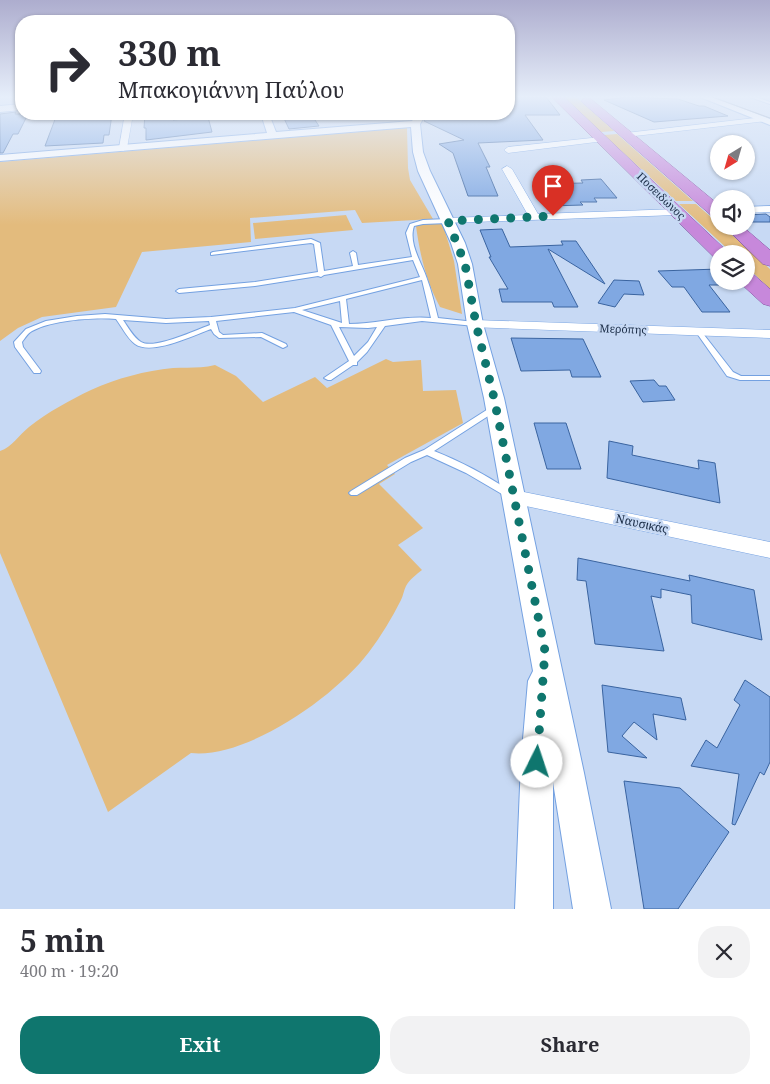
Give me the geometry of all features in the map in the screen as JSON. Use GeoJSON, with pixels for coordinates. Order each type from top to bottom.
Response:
{"type":"FeatureCollection","features":[{"type":"Feature","properties":{"kind":"highway","name":"Ποσειδώνος"},"geometry":{"type":"LineString","coordinates":[[601,139],[712,245]]}},
{"type":"Feature","properties":{"kind":"highway","name":"Ποσειδώνος"},"geometry":{"type":"LineString","coordinates":[[631,139],[710,206]]}},
{"type":"Feature","properties":{"kind":"highway"},"geometry":{"type":"LineString","coordinates":[[742,235],[770,260]]}},
{"type":"Feature","properties":{"kind":"highway"},"geometry":{"type":"LineString","coordinates":[[755,286],[770,300]]}},
{"type":"Feature","properties":{"kind":"street"},"geometry":{"type":"LineString","coordinates":[[123,148],[125,139]]}},
{"type":"Feature","properties":{"kind":"street"},"geometry":{"type":"LineString","coordinates":[[0,158],[221,139]]}},
{"type":"Feature","properties":{"kind":"street"},"geometry":{"type":"LineString","coordinates":[[416,139],[424,172],[448,221],[465,264],[545,651],[592,909]]}},
{"type":"Feature","properties":{"kind":"street"},"geometry":{"type":"LineString","coordinates":[[508,150],[597,139]]}},
{"type":"Feature","properties":{"kind":"street"},"geometry":{"type":"LineString","coordinates":[[507,169],[534,217]]}},
{"type":"Feature","properties":{"kind":"street"},"geometry":{"type":"LineString","coordinates":[[755,210],[770,209]]}},
{"type":"Feature","properties":{"kind":"street"},"geometry":{"type":"LineString","coordinates":[[448,221],[677,212]]}},
{"type":"Feature","properties":{"kind":"street","name":"Μερόπης"},"geometry":{"type":"LineString","coordinates":[[476,324],[770,334]]}},
{"type":"Feature","properties":{"kind":"street","name":"Ναυσικάς"},"geometry":{"type":"LineString","coordinates":[[514,497],[770,550]]}},
{"type":"Feature","properties":{"kind":"street"},"geometry":{"type":"LineString","coordinates":[[534,909],[537,762],[545,651]]}},
{"type":"Feature","properties":{"kind":"lane"},"geometry":{"type":"LineString","coordinates":[[435,319],[409,234],[412,225],[423,222],[448,221]]}},
{"type":"Feature","properties":{"kind":"lane"},"geometry":{"type":"LineString","coordinates":[[212,254],[313,241],[317,243],[321,275]]}},
{"type":"Feature","properties":{"kind":"lane"},"geometry":{"type":"LineString","coordinates":[[353,252],[356,268]]}},
{"type":"Feature","properties":{"kind":"lane"},"geometry":{"type":"LineString","coordinates":[[179,291],[232,287],[321,275],[415,258]]}},
{"type":"Feature","properties":{"kind":"lane"},"geometry":{"type":"LineString","coordinates":[[37,372],[19,347],[18,342],[28,330],[46,323],[105,316],[166,322],[212,322],[296,310],[424,278]]}},
{"type":"Feature","properties":{"kind":"lane"},"geometry":{"type":"LineString","coordinates":[[343,298],[346,326]]}},
{"type":"Feature","properties":{"kind":"lane"},"geometry":{"type":"LineString","coordinates":[[296,310],[334,324],[346,326],[382,325],[435,319],[476,324]]}},
{"type":"Feature","properties":{"kind":"lane"},"geometry":{"type":"LineString","coordinates":[[119,318],[138,342],[148,346],[212,322]]}},
{"type":"Feature","properties":{"kind":"lane"},"geometry":{"type":"LineString","coordinates":[[212,322],[216,334],[221,336],[262,335],[283,346]]}},
{"type":"Feature","properties":{"kind":"lane"},"geometry":{"type":"LineString","coordinates":[[334,324],[354,363]]}},
{"type":"Feature","properties":{"kind":"lane"},"geometry":{"type":"LineString","coordinates":[[328,378],[354,363],[368,347],[382,325]]}},
{"type":"Feature","properties":{"kind":"lane"},"geometry":{"type":"LineString","coordinates":[[699,332],[730,374],[740,378],[770,378]]}},
{"type":"Feature","properties":{"kind":"lane"},"geometry":{"type":"LineString","coordinates":[[354,492],[408,460],[427,452],[496,407]]}},
{"type":"Feature","properties":{"kind":"lane"},"geometry":{"type":"LineString","coordinates":[[427,452],[467,468],[514,497]]}},
{"type":"Feature","properties":{"kind":"shaded area"},"geometry":{"type":"Polygon","coordinates":[[[270,139],[407,139],[410,180],[433,219],[362,223],[355,210],[250,218],[251,242],[142,252],[116,307],[42,317],[18,328],[0,341],[0,162],[270,139]]]}},
{"type":"Feature","properties":{"kind":"shaded area"},"geometry":{"type":"Polygon","coordinates":[[[609,139],[623,139],[693,201],[676,201],[609,139]]]}},
{"type":"Feature","properties":{"kind":"shaded area"},"geometry":{"type":"Polygon","coordinates":[[[679,204],[696,204],[710,216],[710,233],[679,204]]]}},
{"type":"Feature","properties":{"kind":"shaded area"},"geometry":{"type":"Polygon","coordinates":[[[346,215],[353,230],[255,239],[253,223],[346,215]]]}},
{"type":"Feature","properties":{"kind":"shaded area"},"geometry":{"type":"Polygon","coordinates":[[[423,223],[442,224],[444,228],[454,261],[462,314],[440,307],[427,278],[416,226],[423,223]]]}},
{"type":"Feature","properties":{"kind":"shaded area"},"geometry":{"type":"Polygon","coordinates":[[[712,235],[732,235],[743,245],[723,245],[712,235]]]}},
{"type":"Feature","properties":{"kind":"shaded area"},"geometry":{"type":"Polygon","coordinates":[[[755,256],[770,269],[770,289],[755,275],[755,256]]]}},
{"type":"Feature","properties":{"kind":"shaded area"},"geometry":{"type":"Polygon","coordinates":[[[386,359],[393,362],[421,360],[423,391],[456,390],[463,423],[387,465],[395,474],[379,484],[423,528],[398,545],[422,570],[407,584],[394,613],[369,652],[335,687],[313,705],[289,721],[238,746],[213,752],[191,753],[108,812],[0,553],[0,451],[12,444],[25,430],[67,402],[101,386],[142,373],[173,368],[215,365],[236,376],[263,402],[315,377],[327,388],[386,359]]]}},
{"type":"Feature","properties":{"kind":"building"},"geometry":{"type":"Polygon","coordinates":[[[0,139],[10,139],[3,153],[0,153],[0,139]]]}},
{"type":"Feature","properties":{"kind":"building"},"geometry":{"type":"Polygon","coordinates":[[[47,139],[103,139],[103,143],[45,146],[47,139]]]}},
{"type":"Feature","properties":{"kind":"building"},"geometry":{"type":"Polygon","coordinates":[[[464,140],[543,140],[478,143],[490,167],[486,167],[498,196],[468,196],[453,153],[439,144],[464,140]]]}},
{"type":"Feature","properties":{"kind":"building"},"geometry":{"type":"Polygon","coordinates":[[[601,179],[617,198],[594,198],[597,202],[580,202],[583,205],[549,206],[537,184],[583,183],[581,180],[601,179]]]}},
{"type":"Feature","properties":{"kind":"building"},"geometry":{"type":"Polygon","coordinates":[[[766,214],[770,217],[770,222],[755,222],[755,215],[766,214]]]}},
{"type":"Feature","properties":{"kind":"building"},"geometry":{"type":"Polygon","coordinates":[[[502,229],[510,247],[563,245],[561,241],[576,241],[605,284],[548,249],[578,307],[554,307],[552,302],[502,302],[499,289],[508,289],[489,257],[491,257],[480,230],[502,229]]]}},
{"type":"Feature","properties":{"kind":"building"},"geometry":{"type":"Polygon","coordinates":[[[710,269],[710,290],[713,290],[730,312],[702,312],[684,287],[672,287],[658,271],[710,269]]]}},
{"type":"Feature","properties":{"kind":"building"},"geometry":{"type":"Polygon","coordinates":[[[614,280],[639,281],[644,295],[624,294],[615,307],[598,303],[614,280]]]}},
{"type":"Feature","properties":{"kind":"building"},"geometry":{"type":"Polygon","coordinates":[[[511,338],[583,339],[601,377],[572,377],[570,370],[521,371],[511,338]]]}},
{"type":"Feature","properties":{"kind":"building"},"geometry":{"type":"Polygon","coordinates":[[[654,380],[659,386],[666,386],[675,400],[643,402],[630,381],[654,380]]]}},
{"type":"Feature","properties":{"kind":"building"},"geometry":{"type":"Polygon","coordinates":[[[534,423],[566,423],[581,469],[547,469],[534,423]]]}},
{"type":"Feature","properties":{"kind":"building"},"geometry":{"type":"Polygon","coordinates":[[[609,441],[633,446],[632,455],[699,469],[698,460],[715,463],[720,503],[607,478],[609,441]]]}},
{"type":"Feature","properties":{"kind":"building"},"geometry":{"type":"Polygon","coordinates":[[[578,558],[690,581],[689,575],[754,590],[762,640],[692,623],[691,595],[661,589],[661,598],[651,596],[664,651],[595,644],[586,581],[577,580],[578,558]]]}},
{"type":"Feature","properties":{"kind":"building"},"geometry":{"type":"Polygon","coordinates":[[[745,680],[770,697],[770,762],[764,775],[760,772],[735,825],[732,824],[739,774],[691,766],[706,740],[717,748],[740,705],[734,700],[745,680]]]}},
{"type":"Feature","properties":{"kind":"building"},"geometry":{"type":"Polygon","coordinates":[[[602,685],[681,698],[686,720],[653,714],[657,740],[634,722],[622,736],[647,758],[608,752],[602,685]]]}},
{"type":"Feature","properties":{"kind":"building"},"geometry":{"type":"Polygon","coordinates":[[[624,781],[680,788],[729,832],[678,909],[644,909],[624,781]]]}},
{"type":"Feature","properties":{"kind":"route"},"geometry":{"type":"LineString","coordinates":[[537,762],[545,651],[465,264],[448,221],[553,216]]}}]}
